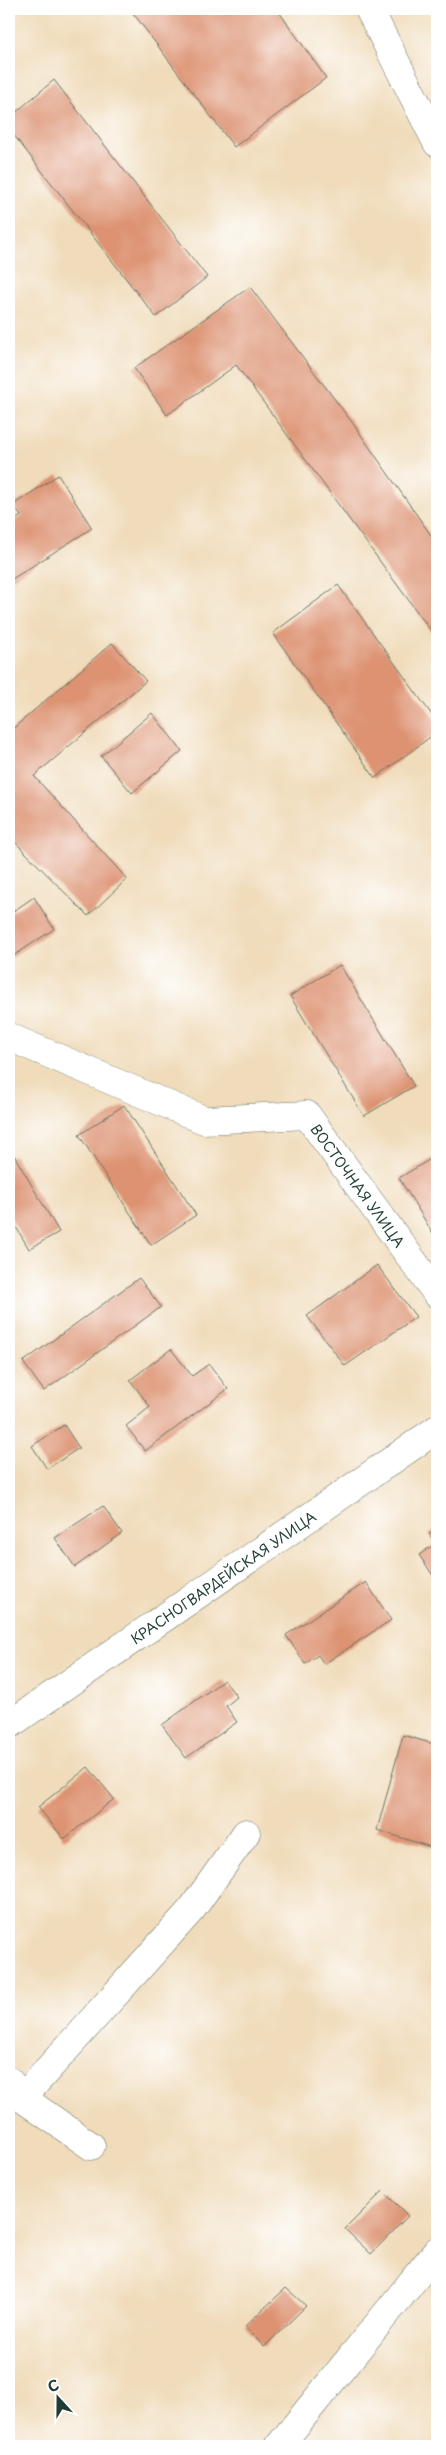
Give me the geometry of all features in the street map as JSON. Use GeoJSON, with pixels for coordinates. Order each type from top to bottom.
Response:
{"type":"FeatureCollection","features":[{"type":"Feature","properties":{"kind":"street"},"geometry":{"type":"LineString","coordinates":[[369,9],[437,142]]}},
{"type":"Feature","properties":{"kind":"street","name":"ВОСТОЧНАЯ УЛИЦА"},"geometry":{"type":"LineString","coordinates":[[9,1037],[204,1120],[307,1115],[437,1294]]}},
{"type":"Feature","properties":{"kind":"street","name":"КРАСНОГВАРДЕЙСКАЯ УЛИЦА"},"geometry":{"type":"LineString","coordinates":[[9,1724],[437,1429]]}},
{"type":"Feature","properties":{"kind":"street"},"geometry":{"type":"LineString","coordinates":[[91,2146],[15,2090],[192,1909],[246,1833]]}},
{"type":"Feature","properties":{"kind":"street"},"geometry":{"type":"LineString","coordinates":[[279,2446],[437,2251]]}},
{"type":"Feature","properties":{"kind":"building"},"geometry":{"type":"Polygon","coordinates":[[[130,9],[277,9],[326,78],[234,147],[130,9]]]}},
{"type":"Feature","properties":{"kind":"building"},"geometry":{"type":"Polygon","coordinates":[[[54,80],[207,277],[156,317],[9,129],[9,118],[54,80]]]}},
{"type":"Feature","properties":{"kind":"building"},"geometry":{"type":"Polygon","coordinates":[[[250,287],[354,425],[437,544],[437,639],[236,365],[167,415],[134,368],[250,287]]]}},
{"type":"Feature","properties":{"kind":"building"},"geometry":{"type":"Polygon","coordinates":[[[58,475],[92,528],[9,581],[9,524],[21,516],[13,505],[58,475]]]}},
{"type":"Feature","properties":{"kind":"building"},"geometry":{"type":"Polygon","coordinates":[[[338,585],[437,722],[437,732],[375,778],[273,633],[338,585]]]}},
{"type":"Feature","properties":{"kind":"building"},"geometry":{"type":"Polygon","coordinates":[[[112,643],[146,681],[34,776],[127,879],[88,916],[9,836],[9,732],[112,643]]]}},
{"type":"Feature","properties":{"kind":"building"},"geometry":{"type":"Polygon","coordinates":[[[152,713],[182,751],[132,793],[101,756],[152,713]]]}},
{"type":"Feature","properties":{"kind":"building"},"geometry":{"type":"Polygon","coordinates":[[[34,897],[54,929],[9,959],[9,914],[34,897]]]}},
{"type":"Feature","properties":{"kind":"building"},"geometry":{"type":"Polygon","coordinates":[[[340,965],[414,1086],[364,1116],[290,996],[340,965]]]}},
{"type":"Feature","properties":{"kind":"building"},"geometry":{"type":"Polygon","coordinates":[[[124,1105],[196,1215],[151,1245],[79,1135],[124,1105]]]}},
{"type":"Feature","properties":{"kind":"building"},"geometry":{"type":"Polygon","coordinates":[[[14,1155],[59,1232],[29,1249],[9,1215],[9,1158],[14,1155]]]}},
{"type":"Feature","properties":{"kind":"building"},"geometry":{"type":"Polygon","coordinates":[[[437,1155],[437,1240],[399,1178],[437,1155]]]}},
{"type":"Feature","properties":{"kind":"building"},"geometry":{"type":"Polygon","coordinates":[[[377,1265],[416,1317],[345,1366],[307,1316],[377,1265]]]}},
{"type":"Feature","properties":{"kind":"building"},"geometry":{"type":"Polygon","coordinates":[[[139,1278],[161,1307],[44,1391],[23,1362],[139,1278]]]}},
{"type":"Feature","properties":{"kind":"building"},"geometry":{"type":"Polygon","coordinates":[[[171,1349],[192,1376],[209,1364],[228,1389],[145,1451],[126,1426],[150,1407],[130,1380],[171,1349]]]}},
{"type":"Feature","properties":{"kind":"building"},"geometry":{"type":"Polygon","coordinates":[[[64,1425],[79,1448],[47,1469],[32,1446],[64,1425]]]}},
{"type":"Feature","properties":{"kind":"building"},"geometry":{"type":"Polygon","coordinates":[[[103,1506],[122,1533],[75,1567],[55,1538],[103,1506]]]}},
{"type":"Feature","properties":{"kind":"building"},"geometry":{"type":"Polygon","coordinates":[[[437,1529],[437,1581],[419,1555],[436,1543],[429,1534],[437,1529]]]}},
{"type":"Feature","properties":{"kind":"building"},"geometry":{"type":"Polygon","coordinates":[[[366,1582],[391,1620],[324,1664],[318,1655],[305,1664],[286,1635],[366,1582]]]}},
{"type":"Feature","properties":{"kind":"building"},"geometry":{"type":"Polygon","coordinates":[[[224,1680],[237,1697],[226,1706],[237,1722],[186,1758],[162,1725],[224,1680]]]}},
{"type":"Feature","properties":{"kind":"building"},"geometry":{"type":"Polygon","coordinates":[[[403,1735],[437,1745],[437,1849],[377,1830],[403,1735]]]}},
{"type":"Feature","properties":{"kind":"building"},"geometry":{"type":"Polygon","coordinates":[[[88,1767],[114,1799],[64,1839],[38,1807],[88,1767]]]}},
{"type":"Feature","properties":{"kind":"building"},"geometry":{"type":"Polygon","coordinates":[[[383,2191],[408,2216],[371,2254],[345,2229],[383,2191]]]}},
{"type":"Feature","properties":{"kind":"building"},"geometry":{"type":"Polygon","coordinates":[[[286,2288],[306,2306],[264,2347],[245,2326],[286,2288]]]}}]}
